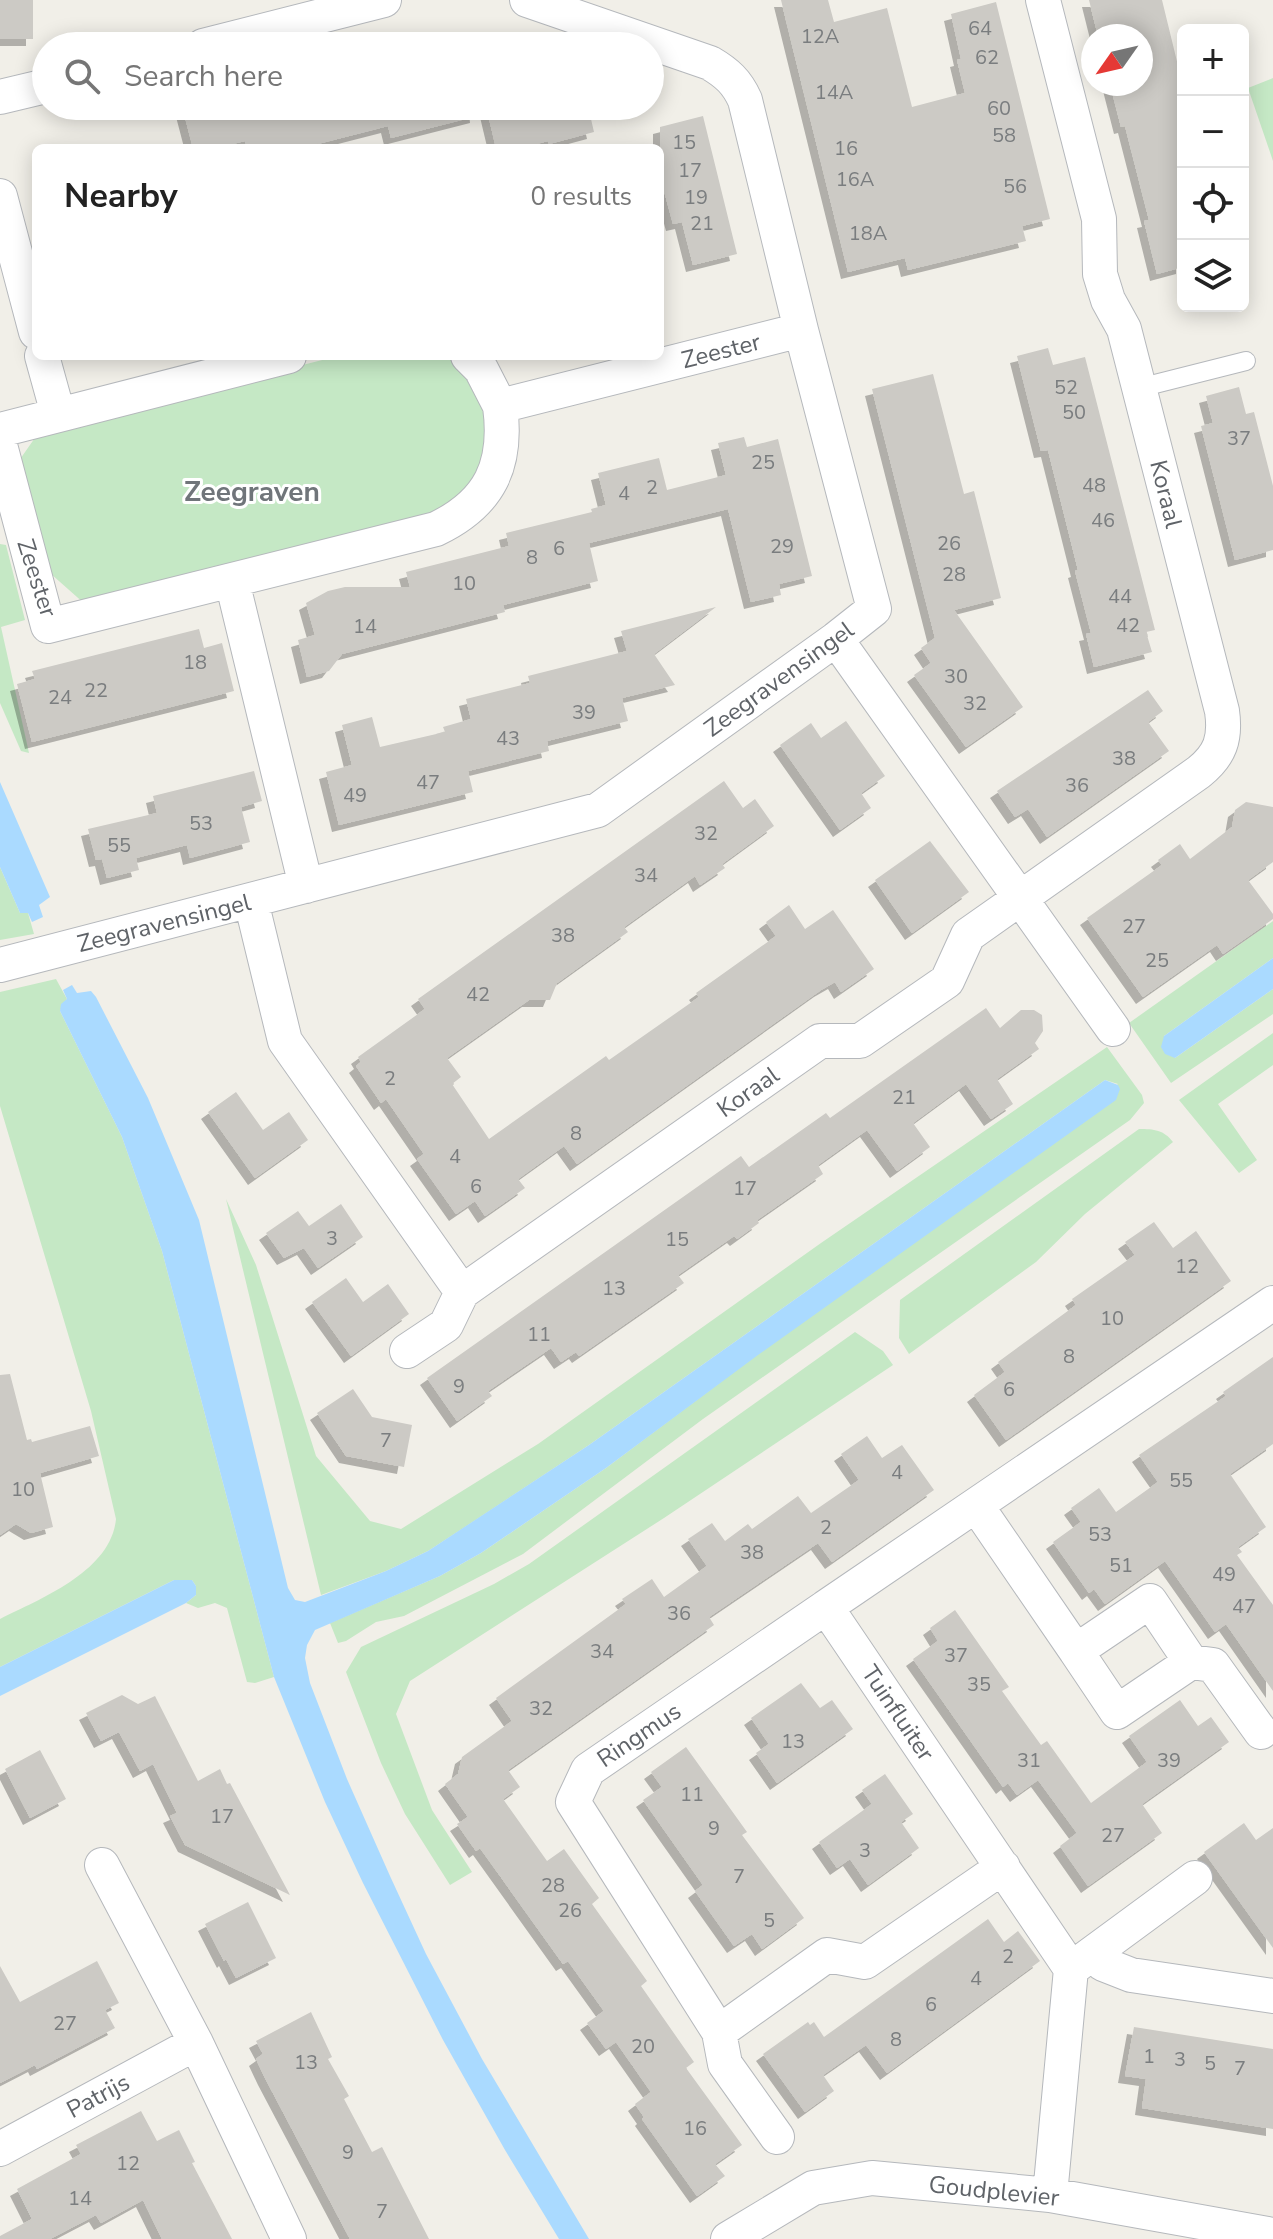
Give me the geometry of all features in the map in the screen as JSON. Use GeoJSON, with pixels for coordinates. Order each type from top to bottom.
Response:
{"type":"FeatureCollection","features":[{"type":"Feature","properties":{"kind":"street"},"geometry":{"type":"LineString","coordinates":[[258,32],[384,0]]}},
{"type":"Feature","properties":{"kind":"street","name":"Zeegravensingel"},"geometry":{"type":"LineString","coordinates":[[527,0],[620,32]]}},
{"type":"Feature","properties":{"kind":"street","name":"Koraal"},"geometry":{"type":"LineString","coordinates":[[407,1351],[446,1325],[462,1292],[820,1041],[860,1041],[947,981],[968,935],[1199,772],[1218,754],[1224,738],[1222,711],[1124,329],[1108,300],[1100,274],[1099,219],[1043,0]]}},
{"type":"Feature","properties":{"kind":"street","name":"Zeegravensingel"},"geometry":{"type":"LineString","coordinates":[[0,965],[598,810],[874,609],[745,100],[733,78],[710,63],[664,47]]}},
{"type":"Feature","properties":{"kind":"street"},"geometry":{"type":"LineString","coordinates":[[0,97],[32,89]]}},
{"type":"Feature","properties":{"kind":"street"},"geometry":{"type":"LineString","coordinates":[[0,196],[32,317]]}},
{"type":"Feature","properties":{"kind":"street","name":"Zeester"},"geometry":{"type":"LineString","coordinates":[[500,406],[801,330]]}},
{"type":"Feature","properties":{"kind":"street"},"geometry":{"type":"LineString","coordinates":[[43,360],[58,414]]}},
{"type":"Feature","properties":{"kind":"street"},"geometry":{"type":"LineString","coordinates":[[0,430],[273,360]]}},
{"type":"Feature","properties":{"kind":"street","name":"Zeester"},"geometry":{"type":"LineString","coordinates":[[0,445],[48,626],[436,529],[455,520],[472,507],[485,491],[496,472],[502,452],[500,406],[481,369],[472,360]]}},
{"type":"Feature","properties":{"kind":"street"},"geometry":{"type":"LineString","coordinates":[[232,581],[306,886]]}},
{"type":"Feature","properties":{"kind":"street"},"geometry":{"type":"LineString","coordinates":[[836,639],[1113,1029]]}},
{"type":"Feature","properties":{"kind":"street"},"geometry":{"type":"LineString","coordinates":[[251,901],[285,1041],[462,1292]]}},
{"type":"Feature","properties":{"kind":"street"},"geometry":{"type":"LineString","coordinates":[[826,1607],[1273,1303]]}},
{"type":"Feature","properties":{"kind":"street"},"geometry":{"type":"LineString","coordinates":[[976,1505],[1117,1712],[1191,1662],[1213,1665],[1261,1732]]}},
{"type":"Feature","properties":{"kind":"street"},"geometry":{"type":"LineString","coordinates":[[1076,1651],[1150,1601],[1191,1662]]}},
{"type":"Feature","properties":{"kind":"street","name":"Tuinfluiter"},"geometry":{"type":"LineString","coordinates":[[826,1607],[1003,1867],[1083,1960],[1131,1975],[1273,1996]]}},
{"type":"Feature","properties":{"kind":"street","name":"Ringmus"},"geometry":{"type":"LineString","coordinates":[[777,2137],[725,2064],[719,2032],[573,1802],[588,1770],[826,1607]]}},
{"type":"Feature","properties":{"kind":"street"},"geometry":{"type":"LineString","coordinates":[[102,1865],[196,2043],[289,2239]]}},
{"type":"Feature","properties":{"kind":"street"},"geometry":{"type":"LineString","coordinates":[[719,2032],[827,1955],[865,1962],[1003,1867]]}},
{"type":"Feature","properties":{"kind":"street"},"geometry":{"type":"LineString","coordinates":[[1050,2195],[1083,1960],[1195,1878]]}},
{"type":"Feature","properties":{"kind":"street","name":"Patrijs"},"geometry":{"type":"LineString","coordinates":[[0,2149],[196,2043]]}},
{"type":"Feature","properties":{"kind":"street","name":"Goudplevier"},"geometry":{"type":"LineString","coordinates":[[728,2239],[813,2188],[872,2178],[1050,2195],[1273,2235]]}},
{"type":"Feature","properties":{"kind":"lane"},"geometry":{"type":"LineString","coordinates":[[1139,388],[1246,361]]}},
{"type":"Feature","properties":{"kind":"green space"},"geometry":{"type":"Polygon","coordinates":[[[1273,78],[1273,161],[1249,91],[1249,88],[1273,78]]]}},
{"type":"Feature","properties":{"kind":"green space"},"geometry":{"type":"Polygon","coordinates":[[[322,360],[452,360],[462,367],[492,419],[477,484],[452,508],[86,605],[42,566],[16,465],[39,432],[322,360]]]}},
{"type":"Feature","properties":{"kind":"green space"},"geometry":{"type":"Polygon","coordinates":[[[0,544],[6,545],[25,620],[1,627],[29,753],[21,751],[0,703],[0,544]]]}},
{"type":"Feature","properties":{"kind":"green space"},"geometry":{"type":"Polygon","coordinates":[[[0,867],[20,913],[28,913],[34,934],[0,940],[0,867]]]}},
{"type":"Feature","properties":{"kind":"green space"},"geometry":{"type":"Polygon","coordinates":[[[1273,921],[1273,958],[1164,1036],[1175,1058],[1273,989],[1273,1014],[1171,1083],[1129,1023],[1273,921]]]}},
{"type":"Feature","properties":{"kind":"green space"},"geometry":{"type":"Polygon","coordinates":[[[56,979],[67,999],[60,1011],[122,1137],[162,1251],[274,1677],[255,1683],[247,1682],[227,1608],[215,1603],[198,1608],[186,1603],[196,1595],[192,1580],[174,1580],[0,1667],[0,1619],[54,1592],[88,1568],[102,1554],[116,1519],[91,1411],[0,1106],[0,992],[56,979]]]}},
{"type":"Feature","properties":{"kind":"green space"},"geometry":{"type":"Polygon","coordinates":[[[1273,1033],[1273,1065],[1218,1104],[1257,1160],[1239,1173],[1179,1100],[1273,1033]]]}},
{"type":"Feature","properties":{"kind":"green space"},"geometry":{"type":"Polygon","coordinates":[[[1107,1047],[1142,1095],[1144,1103],[1130,1120],[703,1419],[523,1554],[404,1616],[376,1622],[338,1643],[330,1623],[440,1576],[481,1553],[606,1468],[1118,1084],[1105,1080],[589,1445],[428,1551],[386,1571],[321,1595],[226,1199],[256,1265],[316,1456],[370,1521],[401,1529],[538,1444],[821,1243],[1107,1047]]]}},
{"type":"Feature","properties":{"kind":"green space"},"geometry":{"type":"Polygon","coordinates":[[[1139,1129],[1158,1131],[1173,1142],[1085,1214],[1036,1262],[909,1354],[899,1338],[900,1300],[1139,1129]]]}},
{"type":"Feature","properties":{"kind":"green space"},"geometry":{"type":"Polygon","coordinates":[[[855,1332],[883,1351],[893,1365],[664,1518],[410,1681],[396,1714],[432,1810],[472,1872],[450,1885],[405,1814],[381,1763],[346,1672],[361,1647],[494,1584],[529,1564],[855,1332]]]}},
{"type":"Feature","properties":{"kind":"water"},"geometry":{"type":"Polygon","coordinates":[[[0,782],[50,897],[39,905],[43,917],[32,922],[28,913],[20,913],[0,867],[0,782]]]}},
{"type":"Feature","properties":{"kind":"water"},"geometry":{"type":"Polygon","coordinates":[[[1273,958],[1273,989],[1175,1058],[1165,1054],[1161,1047],[1164,1036],[1273,958]]]}},
{"type":"Feature","properties":{"kind":"water"},"geometry":{"type":"Polygon","coordinates":[[[72,985],[77,993],[91,991],[96,997],[148,1098],[199,1220],[288,1588],[295,1600],[305,1602],[428,1551],[589,1445],[1105,1080],[1118,1085],[1120,1089],[1116,1100],[758,1355],[606,1468],[481,1553],[440,1576],[315,1630],[307,1645],[305,1658],[310,1683],[347,1779],[426,1954],[482,2059],[589,2239],[559,2239],[505,2150],[443,2040],[325,1802],[274,1677],[162,1251],[122,1137],[60,1011],[61,1004],[67,999],[63,990],[72,985]]]}},
{"type":"Feature","properties":{"kind":"water"},"geometry":{"type":"Polygon","coordinates":[[[174,1580],[192,1580],[196,1595],[186,1603],[0,1696],[0,1667],[174,1580]]]}},
{"type":"Feature","properties":{"kind":"building"},"geometry":{"type":"Polygon","coordinates":[[[0,0],[33,0],[32,39],[0,39],[0,0]]]}},
{"type":"Feature","properties":{"kind":"building"},"geometry":{"type":"Polygon","coordinates":[[[781,0],[828,0],[834,22],[887,8],[912,107],[965,93],[951,14],[996,2],[1050,219],[1022,226],[1026,241],[908,270],[905,258],[848,272],[781,0]]]}},
{"type":"Feature","properties":{"kind":"building"},"geometry":{"type":"Polygon","coordinates":[[[1089,0],[1162,0],[1177,61],[1177,269],[1157,274],[1144,221],[1149,220],[1125,126],[1121,127],[1113,96],[1153,96],[1153,24],[1095,24],[1089,0]]]}},
{"type":"Feature","properties":{"kind":"building"},"geometry":{"type":"Polygon","coordinates":[[[703,116],[737,254],[693,265],[682,222],[673,224],[664,191],[664,144],[660,144],[660,127],[703,116]]]}},
{"type":"Feature","properties":{"kind":"building"},"geometry":{"type":"Polygon","coordinates":[[[186,120],[461,120],[391,138],[388,126],[318,144],[246,144],[245,141],[192,144],[186,120]]]}},
{"type":"Feature","properties":{"kind":"building"},"geometry":{"type":"Polygon","coordinates":[[[489,120],[591,120],[594,132],[549,144],[548,141],[495,144],[489,120]]]}},
{"type":"Feature","properties":{"kind":"building"},"geometry":{"type":"Polygon","coordinates":[[[1048,348],[1053,365],[1085,357],[1155,630],[1146,632],[1152,652],[1094,667],[1086,634],[1091,633],[1075,571],[1078,570],[1048,450],[1041,451],[1017,356],[1048,348]]]}},
{"type":"Feature","properties":{"kind":"building"},"geometry":{"type":"Polygon","coordinates":[[[933,374],[964,494],[974,491],[1001,598],[954,610],[1023,707],[966,747],[914,675],[931,663],[921,648],[935,638],[872,389],[933,374]]]}},
{"type":"Feature","properties":{"kind":"building"},"geometry":{"type":"Polygon","coordinates":[[[1239,387],[1246,414],[1254,412],[1273,486],[1273,550],[1235,560],[1201,426],[1213,423],[1206,396],[1239,387]]]}},
{"type":"Feature","properties":{"kind":"building"},"geometry":{"type":"Polygon","coordinates":[[[744,437],[747,447],[778,439],[812,576],[779,584],[781,595],[751,602],[728,509],[589,543],[598,581],[503,605],[505,612],[342,654],[329,671],[307,677],[298,640],[315,635],[306,603],[328,591],[345,587],[410,587],[406,572],[509,546],[506,533],[592,512],[591,509],[606,505],[598,473],[659,458],[667,490],[726,475],[718,443],[744,437]]]}},
{"type":"Feature","properties":{"kind":"building"},"geometry":{"type":"Polygon","coordinates":[[[716,607],[654,654],[675,685],[622,698],[628,721],[547,741],[549,751],[468,771],[473,792],[339,825],[326,772],[352,765],[342,725],[372,717],[380,747],[445,732],[443,727],[471,719],[466,699],[530,683],[528,676],[627,651],[621,631],[716,607]]]}},
{"type":"Feature","properties":{"kind":"building"},"geometry":{"type":"Polygon","coordinates":[[[199,629],[204,648],[222,643],[234,691],[32,742],[17,684],[35,679],[32,671],[199,629]]]}},
{"type":"Feature","properties":{"kind":"building"},"geometry":{"type":"Polygon","coordinates":[[[1148,690],[1163,711],[1148,722],[1169,751],[1047,837],[1028,809],[1015,817],[997,791],[1148,690]]]}},
{"type":"Feature","properties":{"kind":"building"},"geometry":{"type":"Polygon","coordinates":[[[846,721],[885,776],[861,793],[871,808],[840,830],[780,745],[811,723],[821,738],[846,721]]]}},
{"type":"Feature","properties":{"kind":"building"},"geometry":{"type":"Polygon","coordinates":[[[254,771],[262,801],[241,807],[250,842],[190,858],[187,845],[136,858],[139,870],[107,878],[102,859],[96,860],[88,829],[157,813],[153,796],[254,771]]]}},
{"type":"Feature","properties":{"kind":"building"},"geometry":{"type":"Polygon","coordinates":[[[724,781],[743,808],[755,799],[774,826],[722,864],[725,868],[700,885],[695,876],[624,927],[628,932],[557,983],[550,1000],[529,1000],[447,1058],[461,1077],[452,1084],[489,1139],[606,1056],[609,1060],[699,997],[696,993],[776,936],[766,922],[789,905],[805,929],[833,910],[874,969],[841,992],[835,982],[821,990],[577,1164],[564,1146],[518,1179],[525,1188],[485,1216],[475,1201],[456,1214],[417,1159],[424,1154],[386,1099],[381,1103],[356,1066],[361,1062],[358,1057],[425,1009],[418,999],[724,781]]]}},
{"type":"Feature","properties":{"kind":"building"},"geometry":{"type":"Polygon","coordinates":[[[1246,802],[1273,807],[1273,862],[1248,880],[1273,914],[1273,919],[1223,954],[1217,945],[1143,997],[1087,918],[1162,865],[1158,860],[1180,844],[1190,859],[1232,827],[1235,810],[1246,802]]]}},
{"type":"Feature","properties":{"kind":"building"},"geometry":{"type":"Polygon","coordinates":[[[930,841],[969,892],[912,933],[875,880],[930,841]]]}},
{"type":"Feature","properties":{"kind":"building"},"geometry":{"type":"Polygon","coordinates":[[[986,1008],[1000,1028],[1021,1010],[1034,1010],[1042,1015],[1043,1031],[1035,1043],[1039,1049],[997,1079],[1013,1104],[991,1119],[966,1084],[913,1123],[930,1147],[897,1171],[867,1130],[818,1165],[823,1174],[757,1220],[759,1223],[737,1239],[734,1236],[678,1275],[684,1283],[579,1356],[576,1352],[561,1362],[551,1348],[488,1391],[492,1396],[457,1421],[427,1378],[741,1156],[749,1167],[826,1113],[830,1118],[986,1008]]]}},
{"type":"Feature","properties":{"kind":"building"},"geometry":{"type":"Polygon","coordinates":[[[236,1092],[263,1130],[289,1112],[308,1140],[255,1178],[208,1112],[236,1092]]]}},
{"type":"Feature","properties":{"kind":"building"},"geometry":{"type":"Polygon","coordinates":[[[341,1204],[363,1237],[318,1268],[304,1248],[284,1258],[266,1233],[298,1211],[309,1226],[341,1204]]]}},
{"type":"Feature","properties":{"kind":"building"},"geometry":{"type":"Polygon","coordinates":[[[1154,1222],[1173,1248],[1196,1231],[1231,1281],[1006,1440],[974,1395],[1005,1372],[998,1362],[1076,1305],[1072,1299],[1135,1255],[1125,1242],[1154,1222]]]}},
{"type":"Feature","properties":{"kind":"building"},"geometry":{"type":"Polygon","coordinates":[[[346,1278],[363,1302],[388,1284],[409,1314],[351,1356],[312,1302],[346,1278]]]}},
{"type":"Feature","properties":{"kind":"building"},"geometry":{"type":"Polygon","coordinates":[[[1273,1357],[1273,1444],[1230,1474],[1266,1527],[1238,1547],[1242,1552],[1237,1555],[1273,1605],[1273,1691],[1226,1624],[1215,1632],[1165,1561],[1105,1604],[1094,1589],[1089,1593],[1053,1542],[1081,1522],[1071,1508],[1099,1488],[1116,1512],[1158,1482],[1139,1455],[1226,1396],[1223,1392],[1273,1357]]]}},
{"type":"Feature","properties":{"kind":"building"},"geometry":{"type":"Polygon","coordinates":[[[10,1374],[27,1440],[31,1439],[32,1442],[90,1426],[99,1456],[40,1473],[53,1527],[31,1533],[16,1524],[0,1535],[0,1375],[10,1374]]]}},
{"type":"Feature","properties":{"kind":"building"},"geometry":{"type":"Polygon","coordinates":[[[353,1389],[372,1417],[412,1425],[404,1467],[346,1456],[317,1413],[353,1389]]]}},
{"type":"Feature","properties":{"kind":"building"},"geometry":{"type":"Polygon","coordinates":[[[867,1436],[882,1458],[902,1445],[934,1490],[832,1562],[818,1543],[709,1617],[714,1625],[508,1770],[520,1787],[503,1799],[547,1861],[564,1849],[599,1898],[592,1904],[647,1981],[641,1986],[694,2062],[686,2068],[742,2145],[715,2164],[725,2176],[697,2196],[642,2119],[644,2117],[635,2104],[651,2092],[616,2042],[606,2049],[587,2023],[604,2011],[568,1961],[563,1964],[480,1848],[476,1851],[457,1824],[468,1817],[445,1784],[458,1774],[462,1757],[512,1721],[496,1698],[626,1604],[622,1599],[652,1579],[664,1597],[707,1566],[688,1539],[712,1523],[725,1541],[748,1524],[752,1529],[798,1496],[811,1513],[859,1480],[841,1454],[867,1436]]]}},
{"type":"Feature","properties":{"kind":"building"},"geometry":{"type":"Polygon","coordinates":[[[955,1610],[1009,1687],[1002,1691],[1041,1745],[1047,1741],[1091,1803],[1147,1762],[1129,1736],[1180,1700],[1198,1726],[1211,1717],[1229,1742],[1142,1804],[1162,1833],[1088,1886],[1060,1846],[1077,1833],[1038,1780],[1017,1795],[1008,1783],[1003,1787],[913,1659],[938,1641],[930,1628],[955,1610]]]}},
{"type":"Feature","properties":{"kind":"building"},"geometry":{"type":"Polygon","coordinates":[[[801,1683],[820,1708],[832,1700],[853,1729],[777,1783],[756,1753],[769,1744],[751,1718],[801,1683]]]}},
{"type":"Feature","properties":{"kind":"building"},"geometry":{"type":"Polygon","coordinates":[[[122,1695],[138,1704],[155,1696],[198,1781],[220,1769],[290,1895],[185,1845],[170,1816],[177,1813],[153,1764],[140,1771],[119,1732],[101,1741],[86,1713],[122,1695]]]}},
{"type":"Feature","properties":{"kind":"building"},"geometry":{"type":"Polygon","coordinates":[[[686,1747],[747,1832],[742,1835],[804,1918],[762,1949],[752,1934],[734,1946],[695,1891],[703,1885],[643,1800],[662,1787],[651,1772],[686,1747]]]}},
{"type":"Feature","properties":{"kind":"building"},"geometry":{"type":"Polygon","coordinates":[[[40,1750],[66,1799],[30,1818],[5,1769],[40,1750]]]}},
{"type":"Feature","properties":{"kind":"building"},"geometry":{"type":"Polygon","coordinates":[[[885,1774],[913,1814],[901,1822],[919,1848],[868,1885],[850,1859],[837,1868],[819,1842],[872,1804],[862,1790],[885,1774]]]}},
{"type":"Feature","properties":{"kind":"building"},"geometry":{"type":"Polygon","coordinates":[[[1244,1823],[1256,1840],[1273,1828],[1273,1948],[1204,1852],[1244,1823]]]}},
{"type":"Feature","properties":{"kind":"building"},"geometry":{"type":"Polygon","coordinates":[[[248,1902],[276,1958],[236,1978],[205,1924],[248,1902]]]}},
{"type":"Feature","properties":{"kind":"building"},"geometry":{"type":"Polygon","coordinates":[[[988,1919],[1004,1942],[1018,1931],[1040,1961],[887,2073],[866,2045],[823,2075],[834,2091],[805,2112],[763,2054],[808,2022],[810,2025],[814,2022],[824,2037],[988,1919]]]}},
{"type":"Feature","properties":{"kind":"building"},"geometry":{"type":"Polygon","coordinates":[[[97,1961],[119,2003],[105,2010],[115,2028],[37,2069],[35,2065],[0,2083],[0,1966],[20,2002],[97,1961]]]}},
{"type":"Feature","properties":{"kind":"building"},"geometry":{"type":"Polygon","coordinates":[[[311,2012],[332,2057],[328,2059],[349,2096],[344,2099],[372,2152],[382,2147],[429,2239],[350,2239],[265,2078],[256,2059],[263,2054],[256,2041],[311,2012]]]}},
{"type":"Feature","properties":{"kind":"building"},"geometry":{"type":"Polygon","coordinates":[[[1134,2027],[1273,2049],[1273,2129],[1142,2108],[1146,2079],[1125,2076],[1134,2027]]]}},
{"type":"Feature","properties":{"kind":"building"},"geometry":{"type":"Polygon","coordinates":[[[141,2111],[157,2141],[179,2130],[195,2162],[192,2163],[232,2239],[162,2239],[143,2200],[101,2223],[96,2215],[50,2239],[0,2239],[0,2236],[32,2219],[17,2189],[81,2154],[76,2145],[141,2111]]]}},
{"type":"Feature","properties":{"kind":"district","name":"Zeegraven"},"geometry":{"type":"Point","coordinates":[252,491]}}]}
